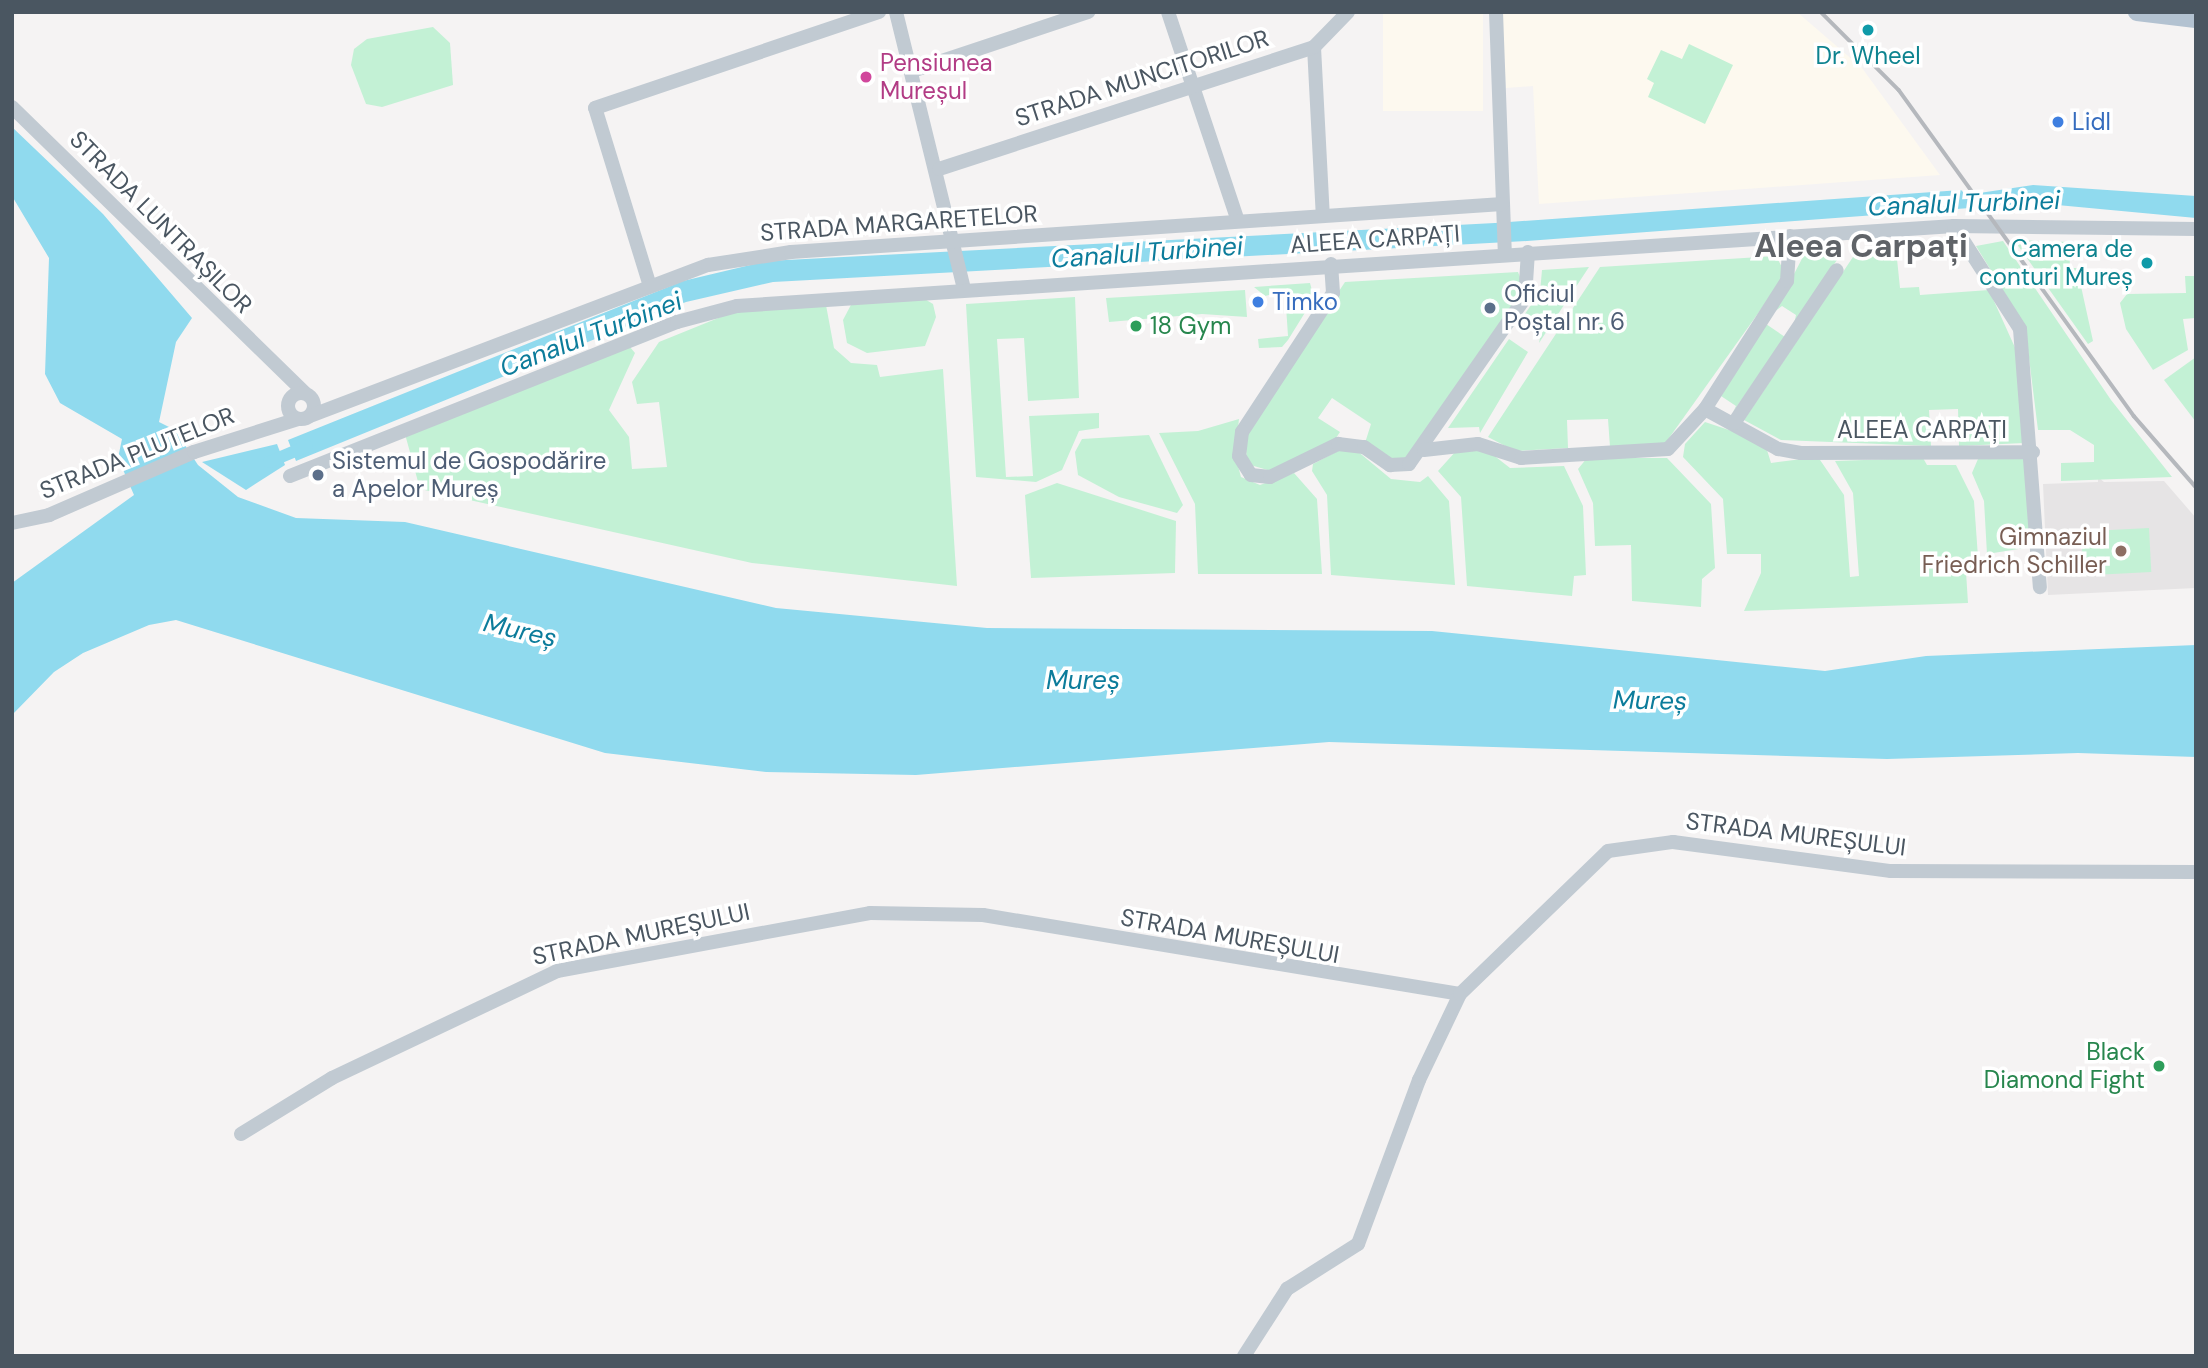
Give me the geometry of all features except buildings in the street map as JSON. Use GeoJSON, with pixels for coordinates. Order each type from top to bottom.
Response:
{"type":"FeatureCollection","features":[{"type":"Feature","properties":{"kind":"main road"},"geometry":{"type":"LineString","coordinates":[[2137,12],[2196,19]]}},
{"type":"Feature","properties":{"kind":"street"},"geometry":{"type":"LineString","coordinates":[[649,284],[595,108],[879,12]]}},
{"type":"Feature","properties":{"kind":"street"},"geometry":{"type":"LineString","coordinates":[[896,12],[939,169],[963,283]]}},
{"type":"Feature","properties":{"kind":"street"},"geometry":{"type":"LineString","coordinates":[[912,71],[1088,12]]}},
{"type":"Feature","properties":{"kind":"street"},"geometry":{"type":"LineString","coordinates":[[1168,12],[1238,221]]}},
{"type":"Feature","properties":{"kind":"street","name":"STRADA MUNCITORILOR"},"geometry":{"type":"LineString","coordinates":[[939,169],[1192,84],[1314,47],[1348,12]]}},
{"type":"Feature","properties":{"kind":"street"},"geometry":{"type":"LineString","coordinates":[[1496,12],[1505,250]]}},
{"type":"Feature","properties":{"kind":"street"},"geometry":{"type":"LineString","coordinates":[[1314,47],[1322,216]]}},
{"type":"Feature","properties":{"kind":"street","name":"STRADA LUNTRAȘILOR"},"geometry":{"type":"LineString","coordinates":[[12,107],[279,369],[305,408]]}},
{"type":"Feature","properties":{"kind":"street","name":"STRADA MARGARETELOR"},"geometry":{"type":"LineString","coordinates":[[305,408],[649,284],[708,265],[780,253],[956,246],[1322,216],[1502,211]]}},
{"type":"Feature","properties":{"kind":"street","name":"ALEEA CARPAȚI"},"geometry":{"type":"LineString","coordinates":[[290,475],[708,313],[963,283],[1331,264],[1505,250],[1528,252],[1954,226],[2196,229]]}},
{"type":"Feature","properties":{"kind":"street","name":"ALEEA CARPAȚI"},"geometry":{"type":"LineString","coordinates":[[1954,226],[2020,329],[2033,452],[2040,587]]}},
{"type":"Feature","properties":{"kind":"street"},"geometry":{"type":"LineString","coordinates":[[1424,450],[1470,444],[1513,458],[1651,453],[1677,444],[1704,409],[1787,281],[1790,236]]}},
{"type":"Feature","properties":{"kind":"street"},"geometry":{"type":"LineString","coordinates":[[1331,264],[1333,292],[1242,432],[1242,466],[1251,475],[1270,477],[1338,444],[1357,445],[1400,466],[1424,450],[1530,288],[1528,252]]}},
{"type":"Feature","properties":{"kind":"street"},"geometry":{"type":"LineString","coordinates":[[1734,423],[1837,270]]}},
{"type":"Feature","properties":{"kind":"street","name":"STRADA PLUTELOR"},"geometry":{"type":"LineString","coordinates":[[12,523],[121,485],[194,452],[278,424],[305,408]]}},
{"type":"Feature","properties":{"kind":"street","name":"ALEEA CARPAȚI"},"geometry":{"type":"LineString","coordinates":[[1704,409],[1778,449],[1801,453],[2033,452]]}},
{"type":"Feature","properties":{"kind":"street","name":"STRADA MUREȘULUI"},"geometry":{"type":"LineString","coordinates":[[241,1134],[332,1078],[557,971],[870,913],[983,915],[1363,983],[1460,994],[1591,864],[1638,843],[1891,871],[2196,872]]}},
{"type":"Feature","properties":{"kind":"street"},"geometry":{"type":"LineString","coordinates":[[1244,1356],[1287,1290],[1358,1244],[1423,1069],[1460,994]]}},
{"type":"Feature","properties":{"kind":"shaded area"},"geometry":{"type":"Polygon","coordinates":[[[1383,12],[1483,12],[1483,111],[1383,111],[1383,12]]]}},
{"type":"Feature","properties":{"kind":"shaded area"},"geometry":{"type":"Polygon","coordinates":[[[1501,12],[1797,12],[1862,68],[1940,175],[1539,204],[1533,86],[1506,88],[1501,12]]]}},
{"type":"Feature","properties":{"kind":"shaded area","name":"Gimnaziul Friedrich Schiller"},"geometry":{"type":"Polygon","coordinates":[[[2098,477],[2104,482],[2164,481],[2196,518],[2196,588],[2048,595],[2043,484],[2098,482],[2098,477]]]}},
{"type":"Feature","properties":{"kind":"green space"},"geometry":{"type":"Polygon","coordinates":[[[433,27],[450,43],[453,85],[382,107],[366,104],[351,65],[354,49],[367,39],[433,27]]]}},
{"type":"Feature","properties":{"kind":"green space"},"geometry":{"type":"Polygon","coordinates":[[[1689,44],[1733,65],[1705,124],[1648,97],[1654,83],[1647,79],[1661,50],[1682,59],[1689,44]]]}},
{"type":"Feature","properties":{"kind":"green space"},"geometry":{"type":"Polygon","coordinates":[[[2014,240],[2069,242],[2070,268],[2077,268],[2093,341],[2088,344],[2014,240]]]}},
{"type":"Feature","properties":{"kind":"green space"},"geometry":{"type":"Polygon","coordinates":[[[2003,241],[2111,400],[2172,477],[2061,481],[2061,463],[2094,462],[2094,445],[2070,430],[2038,430],[2025,326],[1976,246],[2003,241]]]}},
{"type":"Feature","properties":{"kind":"green space"},"geometry":{"type":"Polygon","coordinates":[[[1896,249],[1900,288],[1919,287],[1920,295],[1989,290],[2017,352],[2024,443],[1959,446],[1958,409],[1929,410],[1931,446],[1781,440],[1744,420],[1857,251],[1896,249]]]}},
{"type":"Feature","properties":{"kind":"green space"},"geometry":{"type":"Polygon","coordinates":[[[1843,251],[1794,324],[1796,315],[1782,306],[1774,312],[1805,253],[1843,251]]]}},
{"type":"Feature","properties":{"kind":"green space"},"geometry":{"type":"Polygon","coordinates":[[[1776,256],[1783,269],[1779,284],[1664,445],[1610,447],[1608,419],[1567,420],[1568,448],[1515,451],[1488,437],[1600,267],[1776,256]]]}},
{"type":"Feature","properties":{"kind":"green space"},"geometry":{"type":"Polygon","coordinates":[[[1589,267],[1539,343],[1541,333],[1525,322],[1516,327],[1540,292],[1542,270],[1589,267]]]}},
{"type":"Feature","properties":{"kind":"green space"},"geometry":{"type":"Polygon","coordinates":[[[1518,272],[1524,287],[1409,459],[1392,461],[1365,443],[1371,424],[1332,398],[1318,418],[1340,432],[1336,438],[1271,471],[1247,464],[1245,434],[1345,282],[1518,272]]]}},
{"type":"Feature","properties":{"kind":"green space"},"geometry":{"type":"Polygon","coordinates":[[[2185,276],[2196,276],[2196,318],[2183,319],[2188,350],[2153,370],[2126,329],[2120,303],[2127,294],[2186,293],[2185,276]]]}},
{"type":"Feature","properties":{"kind":"green space"},"geometry":{"type":"Polygon","coordinates":[[[1310,283],[1314,298],[1288,340],[1282,347],[1259,348],[1258,339],[1288,336],[1285,291],[1265,296],[1254,287],[1310,283]]]}},
{"type":"Feature","properties":{"kind":"green space"},"geometry":{"type":"Polygon","coordinates":[[[1245,290],[1247,317],[1202,314],[1109,322],[1106,298],[1245,290]]]}},
{"type":"Feature","properties":{"kind":"green space"},"geometry":{"type":"Polygon","coordinates":[[[1075,297],[1079,398],[1028,401],[1024,338],[997,339],[1006,477],[1033,476],[1029,416],[1099,413],[1099,428],[1079,431],[1062,470],[1036,482],[976,477],[966,304],[1075,297]]]}},
{"type":"Feature","properties":{"kind":"green space"},"geometry":{"type":"Polygon","coordinates":[[[923,298],[933,304],[936,317],[925,346],[867,353],[847,343],[843,320],[853,301],[923,298]]]}},
{"type":"Feature","properties":{"kind":"green space"},"geometry":{"type":"Polygon","coordinates":[[[826,305],[834,348],[851,363],[877,365],[880,377],[943,369],[957,586],[752,563],[420,489],[405,434],[630,347],[635,353],[609,410],[629,437],[632,469],[667,467],[659,402],[637,404],[632,382],[659,342],[738,310],[826,305]]]}},
{"type":"Feature","properties":{"kind":"green space"},"geometry":{"type":"Polygon","coordinates":[[[1766,324],[1785,337],[1733,412],[1736,406],[1721,396],[1766,324]]]}},
{"type":"Feature","properties":{"kind":"green space"},"geometry":{"type":"Polygon","coordinates":[[[1509,339],[1528,352],[1480,433],[1479,427],[1448,428],[1509,339]]]}},
{"type":"Feature","properties":{"kind":"green space"},"geometry":{"type":"Polygon","coordinates":[[[2196,357],[2196,422],[2164,380],[2196,357]]]}},
{"type":"Feature","properties":{"kind":"green space"},"geometry":{"type":"Polygon","coordinates":[[[1239,419],[1235,455],[1241,477],[1260,485],[1294,473],[1317,499],[1322,574],[1198,574],[1195,504],[1159,433],[1198,431],[1239,419]]]}},
{"type":"Feature","properties":{"kind":"green space"},"geometry":{"type":"Polygon","coordinates":[[[1705,422],[1741,434],[1767,450],[1771,463],[1818,457],[1844,495],[1850,577],[1859,576],[1853,493],[1835,461],[1923,458],[1927,465],[1956,465],[1974,501],[1979,571],[1966,572],[1968,603],[1744,611],[1761,573],[1761,554],[1727,554],[1723,499],[1683,457],[1685,444],[1705,422]]]}},
{"type":"Feature","properties":{"kind":"green space"},"geometry":{"type":"Polygon","coordinates":[[[1149,435],[1183,505],[1177,513],[1119,497],[1078,475],[1075,452],[1082,439],[1149,435]]]}},
{"type":"Feature","properties":{"kind":"green space"},"geometry":{"type":"Polygon","coordinates":[[[1340,450],[1356,450],[1391,479],[1420,482],[1428,476],[1449,501],[1455,585],[1331,575],[1327,495],[1312,471],[1313,464],[1340,450]]]}},
{"type":"Feature","properties":{"kind":"green space"},"geometry":{"type":"Polygon","coordinates":[[[1487,450],[1510,468],[1564,466],[1583,506],[1586,575],[1574,576],[1572,596],[1467,586],[1461,497],[1438,471],[1456,451],[1487,450]]]}},
{"type":"Feature","properties":{"kind":"green space"},"geometry":{"type":"Polygon","coordinates":[[[1587,458],[1667,458],[1711,504],[1715,568],[1702,579],[1701,607],[1632,601],[1631,545],[1595,546],[1593,503],[1578,469],[1587,458]]]}},
{"type":"Feature","properties":{"kind":"green space"},"geometry":{"type":"Polygon","coordinates":[[[1978,459],[2025,459],[2031,547],[1987,554],[1984,501],[1972,473],[1978,459]]]}},
{"type":"Feature","properties":{"kind":"green space"},"geometry":{"type":"Polygon","coordinates":[[[1057,483],[1176,521],[1175,573],[1031,578],[1025,495],[1057,483]]]}},
{"type":"Feature","properties":{"kind":"green space"},"geometry":{"type":"Polygon","coordinates":[[[2149,528],[2151,572],[2083,575],[2081,532],[2149,528]]]}},
{"type":"Feature","properties":{"kind":"water","name":"Mureș"},"geometry":{"type":"Polygon","coordinates":[[[12,127],[103,214],[192,318],[176,342],[159,422],[175,430],[198,465],[238,497],[296,518],[405,522],[776,608],[987,628],[1432,631],[1825,671],[1926,656],[2196,645],[2196,757],[2078,753],[1887,759],[1329,742],[916,775],[766,772],[605,753],[176,620],[149,625],[83,653],[54,672],[12,715],[12,583],[134,495],[118,458],[122,439],[60,403],[45,374],[49,258],[12,196],[12,127]]]}},
{"type":"Feature","properties":{"kind":"water","name":"Canalul Turbinei"},"geometry":{"type":"Polygon","coordinates":[[[2033,185],[2196,196],[2196,218],[2036,203],[1527,241],[773,282],[686,302],[296,461],[288,440],[683,281],[767,261],[1495,223],[1961,190],[1966,195],[2033,185]]]}},
{"type":"Feature","properties":{"kind":"water"},"geometry":{"type":"Polygon","coordinates":[[[277,444],[285,465],[246,490],[202,462],[277,444]]]}},
{"type":"Feature","properties":{"kind":"waterway","name":"Canalul Turbinei"},"geometry":{"type":"LineString","coordinates":[[269,462],[307,446]]}},
{"type":"Feature","properties":{"kind":"railway"},"geometry":{"type":"LineString","coordinates":[[1821,12],[1899,90],[2134,416],[2196,487]]}},
{"type":"Feature","properties":{"kind":"place","name":"Dr. Wheel"},"geometry":{"type":"Point","coordinates":[1868,30]}},
{"type":"Feature","properties":{"kind":"place","name":"Pensiunea Mureșul"},"geometry":{"type":"Point","coordinates":[866,77]}},
{"type":"Feature","properties":{"kind":"place","name":"Lidl"},"geometry":{"type":"Point","coordinates":[2058,122]}},
{"type":"Feature","properties":{"kind":"place","name":"Camera de conturi Mureș"},"geometry":{"type":"Point","coordinates":[2147,263]}},
{"type":"Feature","properties":{"kind":"place","name":"Timko"},"geometry":{"type":"Point","coordinates":[1258,302]}},
{"type":"Feature","properties":{"kind":"place","name":"Oficiul Poștal nr. 6"},"geometry":{"type":"Point","coordinates":[1490,308]}},
{"type":"Feature","properties":{"kind":"place","name":"18 Gym"},"geometry":{"type":"Point","coordinates":[1136,326]}},
{"type":"Feature","properties":{"kind":"place","name":"Sistemul de Gospodărire a Apelor Mureș"},"geometry":{"type":"Point","coordinates":[318,475]}},
{"type":"Feature","properties":{"kind":"place","name":"Gimnaziul Friedrich Schiller"},"geometry":{"type":"Point","coordinates":[2121,551]}},
{"type":"Feature","properties":{"kind":"place","name":"Black Diamond Fight"},"geometry":{"type":"Point","coordinates":[2159,1066]}},
{"type":"Feature","properties":{"kind":"district","name":"Aleea Carpați"},"geometry":{"type":"Point","coordinates":[1861,246]}}]}
